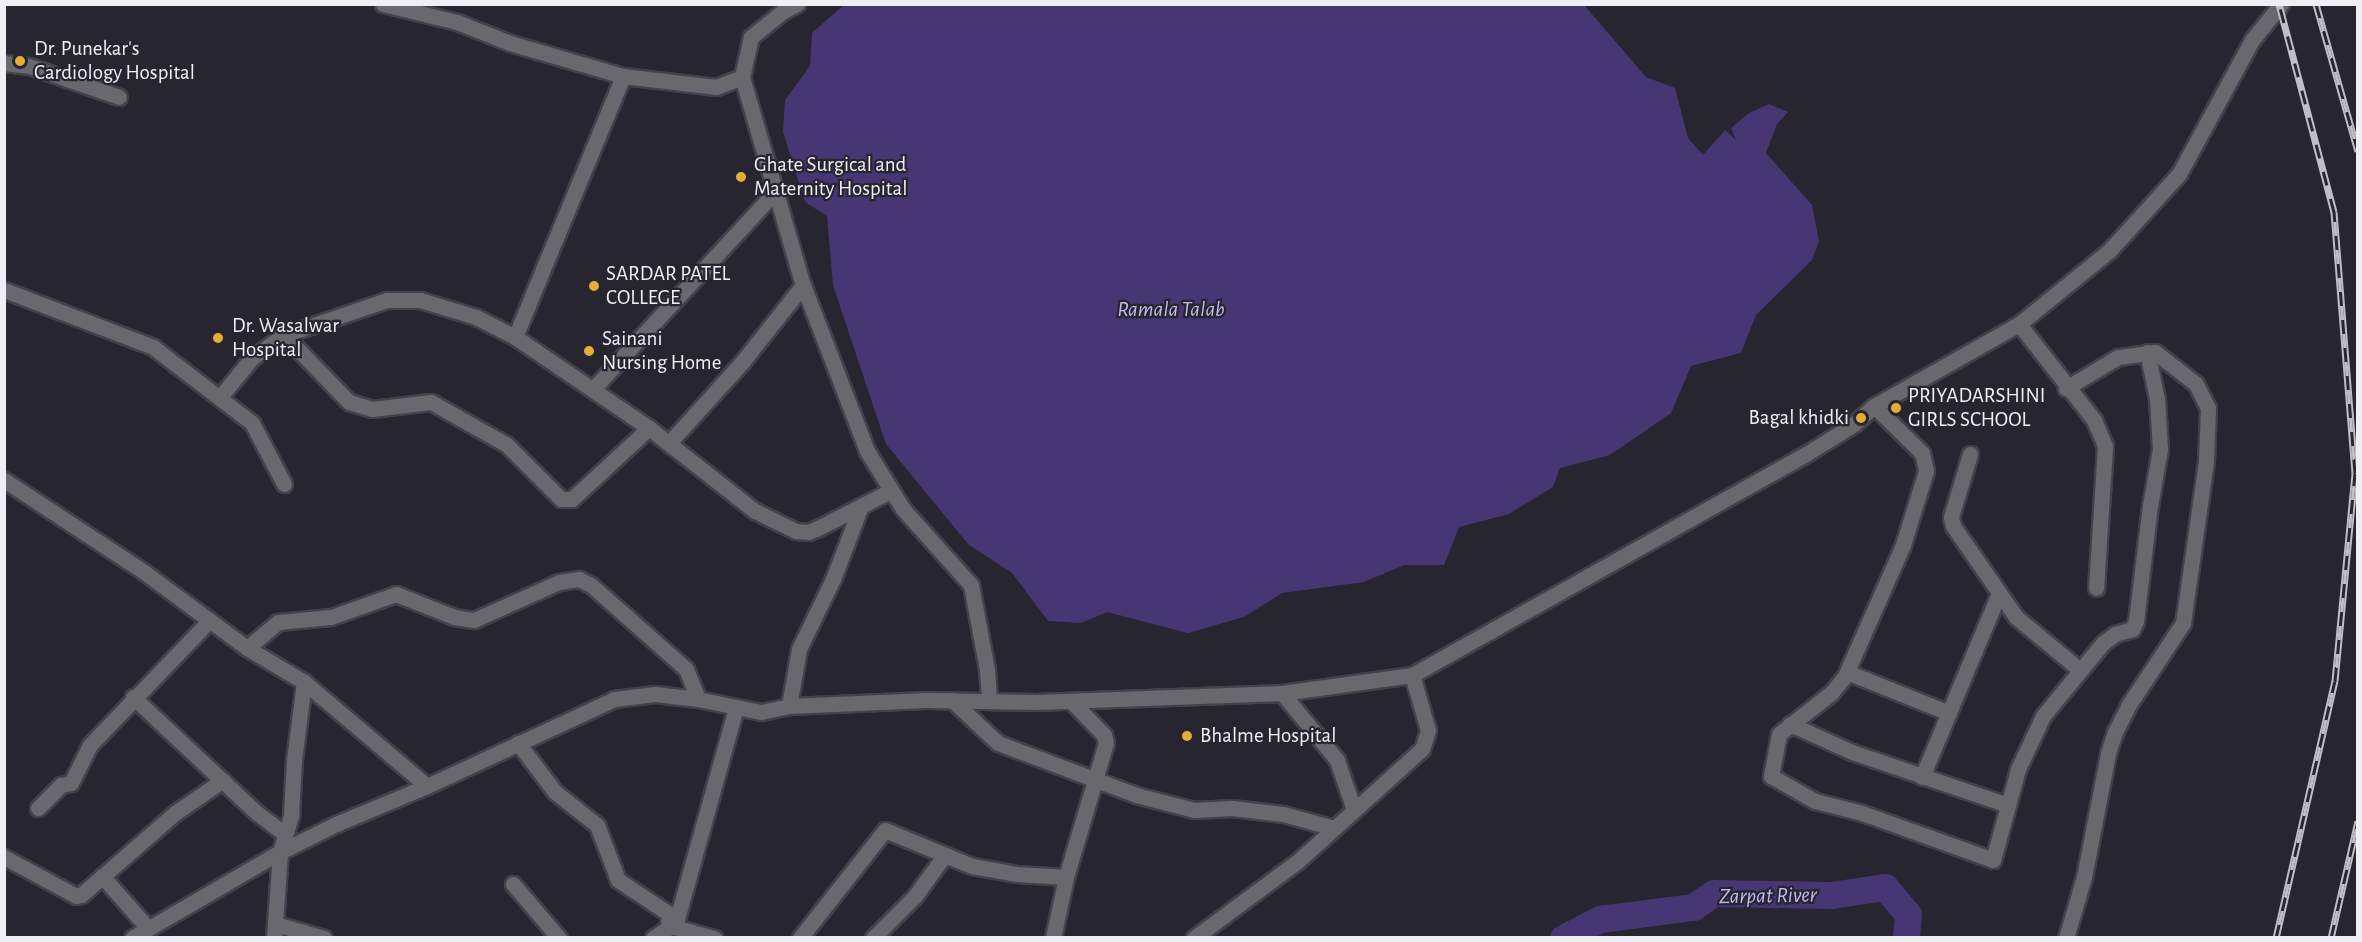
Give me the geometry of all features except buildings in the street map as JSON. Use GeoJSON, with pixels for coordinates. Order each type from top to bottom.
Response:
{"type":"FeatureCollection","features":[{"type":"Feature","properties":{"kind":"street"},"geometry":{"type":"LineString","coordinates":[[383,4],[457,22],[510,43],[623,76],[716,87],[742,77]]}},
{"type":"Feature","properties":{"kind":"street"},"geometry":{"type":"LineString","coordinates":[[797,4],[782,12],[751,37],[742,77],[803,285],[867,451],[890,491],[971,585],[987,670],[989,700]]}},
{"type":"Feature","properties":{"kind":"street"},"geometry":{"type":"LineString","coordinates":[[132,938],[147,927],[280,852],[336,824],[427,786],[614,699],[655,694],[698,699],[761,712],[789,706],[952,700],[1071,700],[1282,693],[1412,675],[1806,454],[1854,424],[1874,406],[2019,324],[2110,250],[2179,174],[2252,40],[2281,4]]}},
{"type":"Feature","properties":{"kind":"street"},"geometry":{"type":"LineString","coordinates":[[4,63],[29,66],[119,97]]}},
{"type":"Feature","properties":{"kind":"street"},"geometry":{"type":"LineString","coordinates":[[515,337],[623,76]]}},
{"type":"Feature","properties":{"kind":"street"},"geometry":{"type":"LineString","coordinates":[[593,389],[775,192]]}},
{"type":"Feature","properties":{"kind":"street"},"geometry":{"type":"LineString","coordinates":[[669,443],[743,361],[803,285]]}},
{"type":"Feature","properties":{"kind":"street"},"geometry":{"type":"LineString","coordinates":[[4,290],[140,340],[220,397],[252,423],[284,484]]}},
{"type":"Feature","properties":{"kind":"street"},"geometry":{"type":"LineString","coordinates":[[220,397],[257,354],[284,335],[379,302],[408,299],[432,302],[476,316],[515,337],[649,428],[755,511],[796,531],[808,532],[890,491]]}},
{"type":"Feature","properties":{"kind":"street"},"geometry":{"type":"LineString","coordinates":[[2019,324],[2066,388],[2094,420],[2106,452],[2096,588]]}},
{"type":"Feature","properties":{"kind":"street"},"geometry":{"type":"LineString","coordinates":[[284,335],[349,402],[372,409],[430,402],[507,445],[561,499],[572,499],[649,428]]}},
{"type":"Feature","properties":{"kind":"street"},"geometry":{"type":"LineString","coordinates":[[2066,388],[2110,361],[2147,352],[2160,355],[2196,384],[2208,408],[2206,461],[2183,624],[2125,711],[2108,753],[2084,877],[2066,938]]}},
{"type":"Feature","properties":{"kind":"street"},"geometry":{"type":"LineString","coordinates":[[1874,406],[1922,453],[1926,471],[1904,545],[1847,672],[1831,693],[1779,734],[1772,776],[1815,801],[1862,813],[1990,861],[1995,859],[2018,770],[2040,720],[2109,638],[2129,631],[2136,621],[2150,506],[2160,450],[2157,399],[2147,352]]}},
{"type":"Feature","properties":{"kind":"street"},"geometry":{"type":"LineString","coordinates":[[1970,454],[1951,522],[1998,595],[2016,617],[2080,670]]}},
{"type":"Feature","properties":{"kind":"street"},"geometry":{"type":"LineString","coordinates":[[4,480],[144,572],[247,648],[304,682],[427,786]]}},
{"type":"Feature","properties":{"kind":"street"},"geometry":{"type":"LineString","coordinates":[[789,706],[799,650],[833,579],[861,506]]}},
{"type":"Feature","properties":{"kind":"street"},"geometry":{"type":"LineString","coordinates":[[247,648],[278,622],[331,617],[396,594],[454,617],[474,620],[559,582],[579,579],[591,585],[686,669],[698,699]]}},
{"type":"Feature","properties":{"kind":"street"},"geometry":{"type":"LineString","coordinates":[[1922,777],[1998,595]]}},
{"type":"Feature","properties":{"kind":"street"},"geometry":{"type":"LineString","coordinates":[[38,808],[61,785],[71,783],[89,746],[133,697],[209,621]]}},
{"type":"Feature","properties":{"kind":"street"},"geometry":{"type":"LineString","coordinates":[[1847,672],[1949,713]]}},
{"type":"Feature","properties":{"kind":"street"},"geometry":{"type":"LineString","coordinates":[[1198,936],[1298,861],[1416,756],[1427,740],[1428,730],[1412,675]]}},
{"type":"Feature","properties":{"kind":"street"},"geometry":{"type":"LineString","coordinates":[[304,682],[294,760],[291,815],[280,852],[275,931],[324,938]]}},
{"type":"Feature","properties":{"kind":"street"},"geometry":{"type":"LineString","coordinates":[[1282,693],[1332,753],[1341,768],[1354,810]]}},
{"type":"Feature","properties":{"kind":"street"},"geometry":{"type":"LineString","coordinates":[[133,697],[257,813],[284,833]]}},
{"type":"Feature","properties":{"kind":"street"},"geometry":{"type":"LineString","coordinates":[[952,700],[998,743],[1136,795],[1194,810],[1232,808],[1275,813],[1334,828]]}},
{"type":"Feature","properties":{"kind":"street"},"geometry":{"type":"LineString","coordinates":[[1053,938],[1066,877],[1096,781],[1106,739],[1071,700]]}},
{"type":"Feature","properties":{"kind":"street"},"geometry":{"type":"LineString","coordinates":[[654,938],[670,922],[736,707]]}},
{"type":"Feature","properties":{"kind":"street"},"geometry":{"type":"LineString","coordinates":[[1790,724],[1852,752],[2008,805]]}},
{"type":"Feature","properties":{"kind":"street"},"geometry":{"type":"LineString","coordinates":[[518,743],[555,792],[597,825],[618,880],[670,922],[698,936],[714,938]]}},
{"type":"Feature","properties":{"kind":"street"},"geometry":{"type":"LineString","coordinates":[[4,857],[76,896],[81,895],[175,813],[223,780]]}},
{"type":"Feature","properties":{"kind":"street"},"geometry":{"type":"LineString","coordinates":[[800,938],[885,830],[944,856],[992,871],[1066,877]]}},
{"type":"Feature","properties":{"kind":"street"},"geometry":{"type":"LineString","coordinates":[[873,938],[915,896],[944,856]]}},
{"type":"Feature","properties":{"kind":"street"},"geometry":{"type":"LineString","coordinates":[[102,876],[147,927]]}},
{"type":"Feature","properties":{"kind":"street"},"geometry":{"type":"LineString","coordinates":[[513,884],[559,938]]}},
{"type":"Feature","properties":{"kind":"street"},"geometry":{"type":"LineString","coordinates":[[645,938],[670,922]]}},
{"type":"Feature","properties":{"kind":"water","name":"Ramala Talab"},"geometry":{"type":"Polygon","coordinates":[[[845,4],[1584,5],[1646,77],[1675,88],[1688,138],[1703,155],[1725,130],[1736,140],[1731,128],[1749,113],[1769,104],[1788,112],[1777,124],[1766,153],[1812,205],[1819,241],[1812,260],[1756,315],[1741,353],[1691,366],[1671,413],[1610,455],[1560,468],[1553,487],[1509,514],[1459,527],[1444,565],[1404,565],[1364,582],[1282,593],[1244,617],[1188,633],[1107,612],[1081,623],[1048,621],[1012,573],[968,544],[886,444],[833,285],[827,216],[805,202],[783,132],[785,100],[810,66],[812,33],[845,4]]]}},
{"type":"Feature","properties":{"kind":"waterway","name":"Zarpat River"},"geometry":{"type":"LineString","coordinates":[[1563,938],[1600,919],[1693,907],[1714,893],[1831,895],[1885,887],[1908,914],[1906,938]]}},
{"type":"Feature","properties":{"kind":"railway"},"geometry":{"type":"LineString","coordinates":[[2276,938],[2335,681],[2355,473],[2334,212],[2279,4]]}},
{"type":"Feature","properties":{"kind":"railway"},"geometry":{"type":"LineString","coordinates":[[2316,4],[2358,151]]}},
{"type":"Feature","properties":{"kind":"railway"},"geometry":{"type":"LineString","coordinates":[[2331,938],[2358,821]]}},
{"type":"Feature","properties":{"kind":"place","name":"Dr. Punekar's Cardiology Hospital"},"geometry":{"type":"Point","coordinates":[20,61]}},
{"type":"Feature","properties":{"kind":"place","name":"Ghate Surgical and Maternity Hospital"},"geometry":{"type":"Point","coordinates":[741,177]}},
{"type":"Feature","properties":{"kind":"place","name":"SARDAR PATEL COLLEGE"},"geometry":{"type":"Point","coordinates":[594,286]}},
{"type":"Feature","properties":{"kind":"place","name":"Dr. Wasalwar Hospital"},"geometry":{"type":"Point","coordinates":[218,338]}},
{"type":"Feature","properties":{"kind":"place","name":"Sainani Nursing Home"},"geometry":{"type":"Point","coordinates":[589,351]}},
{"type":"Feature","properties":{"kind":"place","name":"PRIYADARSHINI GIRLS SCHOOL"},"geometry":{"type":"Point","coordinates":[1896,408]}},
{"type":"Feature","properties":{"kind":"place","name":"Bagal khidki"},"geometry":{"type":"Point","coordinates":[1861,418]}},
{"type":"Feature","properties":{"kind":"place","name":"Bhalme Hospital"},"geometry":{"type":"Point","coordinates":[1187,736]}}]}
